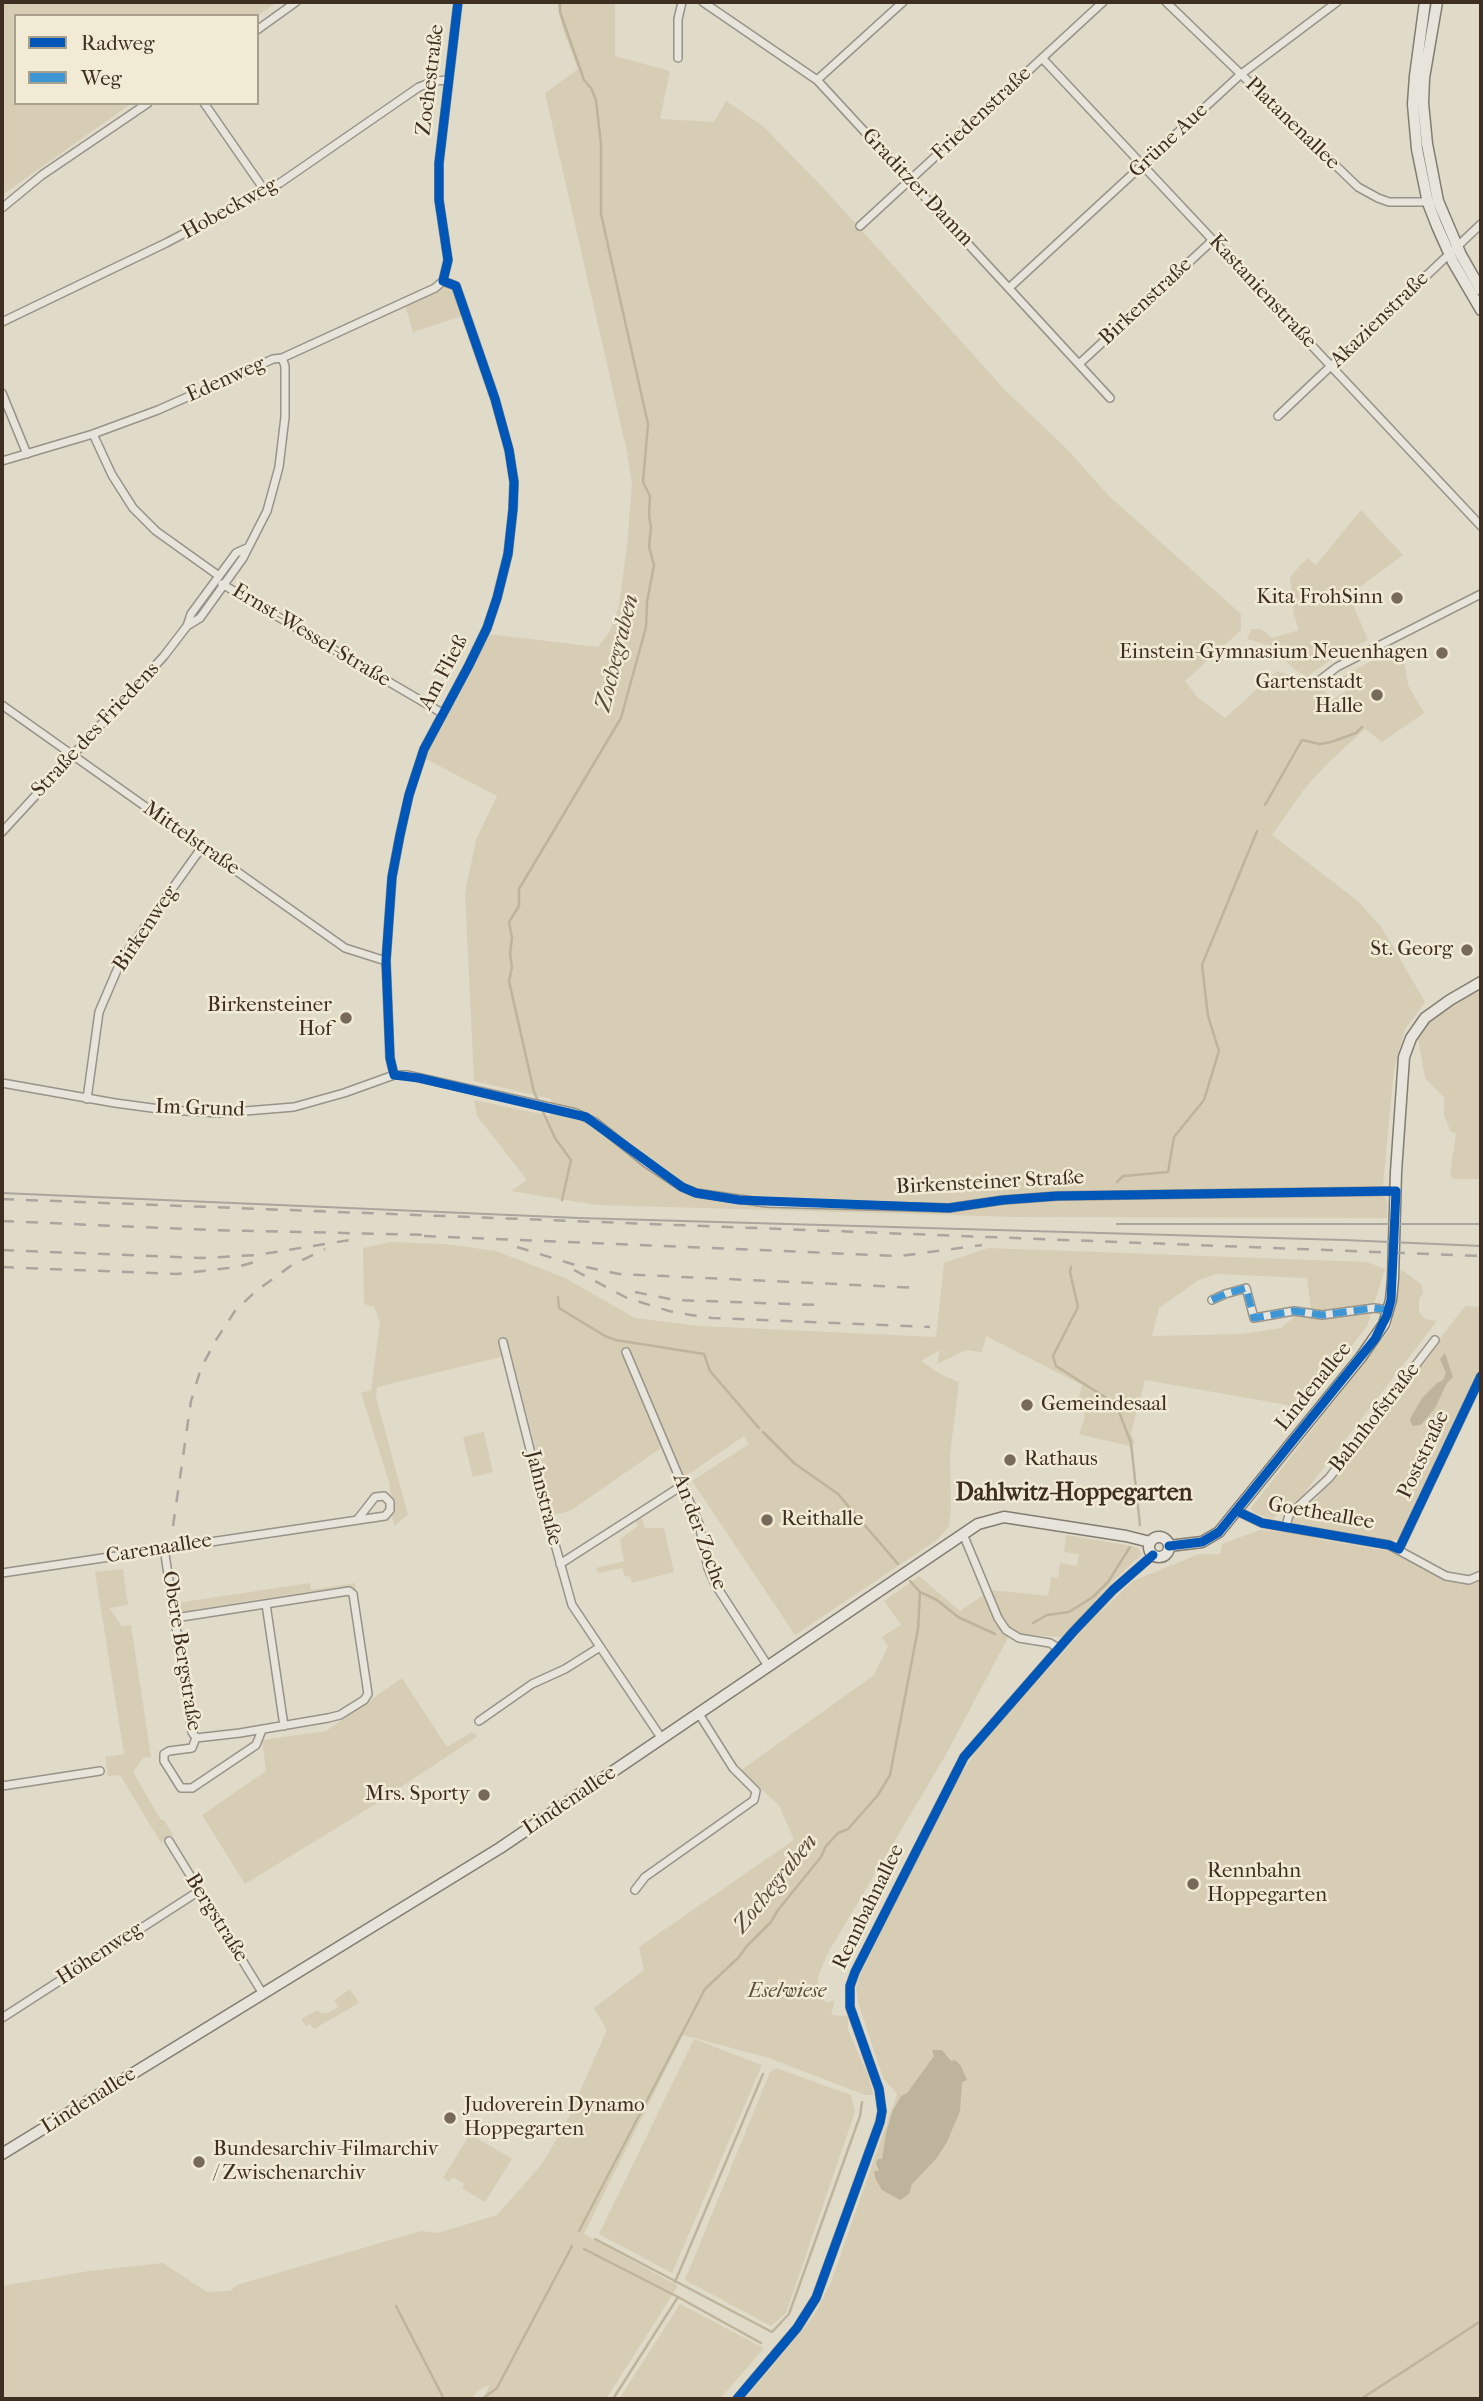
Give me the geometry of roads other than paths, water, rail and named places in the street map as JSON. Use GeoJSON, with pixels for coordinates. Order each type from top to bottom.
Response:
{"type":"FeatureCollection","features":[{"type":"Feature","properties":{"kind":"street"},"geometry":{"type":"LineString","coordinates":[[259,29],[296,2]]}},
{"type":"Feature","properties":{"kind":"street","name":"Zochestraße"},"geometry":{"type":"LineString","coordinates":[[443,281],[448,260],[439,200],[439,163],[458,2]]}},
{"type":"Feature","properties":{"kind":"street"},"geometry":{"type":"LineString","coordinates":[[678,58],[678,19],[682,2]]}},
{"type":"Feature","properties":{"kind":"street","name":"Graditzer Damm"},"geometry":{"type":"LineString","coordinates":[[703,2],[817,79],[1110,398]]}},
{"type":"Feature","properties":{"kind":"street"},"geometry":{"type":"LineString","coordinates":[[817,79],[903,2]]}},
{"type":"Feature","properties":{"kind":"street","name":"Friedenstraße"},"geometry":{"type":"LineString","coordinates":[[860,226],[1103,2]]}},
{"type":"Feature","properties":{"kind":"street","name":"Platanenallee"},"geometry":{"type":"LineString","coordinates":[[1166,2],[1359,187],[1389,202],[1433,202]]}},
{"type":"Feature","properties":{"kind":"street","name":"Grüne Aue"},"geometry":{"type":"LineString","coordinates":[[1009,288],[1240,75],[1337,2]]}},
{"type":"Feature","properties":{"kind":"street"},"geometry":{"type":"LineString","coordinates":[[1425,2],[1413,104],[1417,149],[1449,254],[1481,310]]}},
{"type":"Feature","properties":{"kind":"street"},"geometry":{"type":"LineString","coordinates":[[1437,2],[1428,47],[1423,103],[1433,202],[1481,290]]}},
{"type":"Feature","properties":{"kind":"street","name":"Kastanienstraße"},"geometry":{"type":"LineString","coordinates":[[1042,58],[1481,526]]}},
{"type":"Feature","properties":{"kind":"street","name":"Hobeckweg"},"geometry":{"type":"LineString","coordinates":[[2,323],[265,191],[419,87],[435,80],[448,80]]}},
{"type":"Feature","properties":{"kind":"street"},"geometry":{"type":"LineString","coordinates":[[2,208],[43,175],[145,105]]}},
{"type":"Feature","properties":{"kind":"street"},"geometry":{"type":"LineString","coordinates":[[205,105],[265,191]]}},
{"type":"Feature","properties":{"kind":"street","name":"Akazienstraße"},"geometry":{"type":"LineString","coordinates":[[1278,416],[1481,225]]}},
{"type":"Feature","properties":{"kind":"street","name":"Birkenstraße"},"geometry":{"type":"LineString","coordinates":[[1079,364],[1213,240]]}},
{"type":"Feature","properties":{"kind":"street","name":"Edenweg"},"geometry":{"type":"LineString","coordinates":[[2,461],[93,434],[204,390],[273,359],[282,358],[435,288],[443,281]]}},
{"type":"Feature","properties":{"kind":"street","name":"Am Fließ"},"geometry":{"type":"LineString","coordinates":[[394,1075],[390,1058],[386,961],[392,877],[402,827],[421,758],[487,628],[497,598],[508,554],[514,482],[509,450],[495,400],[456,286],[443,281]]}},
{"type":"Feature","properties":{"kind":"street","name":"Straße des Friedens"},"geometry":{"type":"LineString","coordinates":[[187,626],[200,618],[243,558],[267,511],[279,467],[285,417],[285,366],[282,358]]}},
{"type":"Feature","properties":{"kind":"street"},"geometry":{"type":"LineString","coordinates":[[2,393],[27,454]]}},
{"type":"Feature","properties":{"kind":"street","name":"Ernst-Wessel-Straße"},"geometry":{"type":"LineString","coordinates":[[93,434],[120,489],[156,531],[224,585],[442,713]]}},
{"type":"Feature","properties":{"kind":"street","name":"Straße des Friedens"},"geometry":{"type":"LineString","coordinates":[[2,832],[164,656],[236,553],[247,548]]}},
{"type":"Feature","properties":{"kind":"street"},"geometry":{"type":"LineString","coordinates":[[1316,683],[1337,667],[1481,594]]}},
{"type":"Feature","properties":{"kind":"street","name":"Mittelstraße"},"geometry":{"type":"LineString","coordinates":[[2,705],[345,948],[386,961]]}},
{"type":"Feature","properties":{"kind":"street","name":"Birkenweg"},"geometry":{"type":"LineString","coordinates":[[87,1099],[97,1020],[117,970],[202,847]]}},
{"type":"Feature","properties":{"kind":"street","name":"Lindenallee"},"geometry":{"type":"LineString","coordinates":[[1169,1546],[1191,1545],[1208,1540],[1219,1532],[1375,1339],[1389,1310],[1393,1279],[1401,1076],[1408,1046],[1425,1018],[1481,982]]}},
{"type":"Feature","properties":{"kind":"street","name":"Im Grund"},"geometry":{"type":"LineString","coordinates":[[2,1083],[167,1110],[221,1113],[260,1111],[313,1103],[394,1075]]}},
{"type":"Feature","properties":{"kind":"street","name":"Birkensteiner Straße"},"geometry":{"type":"LineString","coordinates":[[394,1075],[419,1078],[586,1116],[682,1188],[739,1200],[949,1208],[1057,1196],[1396,1192]]}},
{"type":"Feature","properties":{"kind":"street","name":"Lindenallee"},"geometry":{"type":"LineString","coordinates":[[1212,1300],[1246,1288],[1254,1318],[1294,1311],[1322,1315],[1374,1308],[1389,1310]]}},
{"type":"Feature","properties":{"kind":"street","name":"Bahnhofstraße"},"geometry":{"type":"LineString","coordinates":[[1286,1526],[1289,1515],[1329,1478],[1435,1340]]}},
{"type":"Feature","properties":{"kind":"street","name":"Jahnstraße"},"geometry":{"type":"LineString","coordinates":[[503,1342],[572,1605],[662,1739]]}},
{"type":"Feature","properties":{"kind":"street","name":"An der Zoche"},"geometry":{"type":"LineString","coordinates":[[626,1352],[699,1524],[708,1568],[715,1584],[768,1666]]}},
{"type":"Feature","properties":{"kind":"street","name":"Poststraße"},"geometry":{"type":"LineString","coordinates":[[1399,1549],[1481,1376]]}},
{"type":"Feature","properties":{"kind":"street"},"geometry":{"type":"LineString","coordinates":[[560,1564],[683,1485]]}},
{"type":"Feature","properties":{"kind":"street","name":"Carenaallee"},"geometry":{"type":"LineString","coordinates":[[2,1573],[385,1516],[390,1510],[390,1502],[384,1496],[374,1497],[357,1520]]}},
{"type":"Feature","properties":{"kind":"street","name":"Goetheallee"},"geometry":{"type":"LineString","coordinates":[[1237,1511],[1262,1523],[1389,1545],[1446,1576],[1469,1580],[1481,1575]]}},
{"type":"Feature","properties":{"kind":"street","name":"Lindenallee"},"geometry":{"type":"LineString","coordinates":[[2,2154],[490,1854],[987,1520],[1004,1517],[1150,1542],[1162,1537],[1169,1546]]}},
{"type":"Feature","properties":{"kind":"street"},"geometry":{"type":"LineString","coordinates":[[963,1534],[998,1618],[1006,1630],[1019,1638],[1050,1643],[1058,1648]]}},
{"type":"Feature","properties":{"kind":"street"},"geometry":{"type":"LineString","coordinates":[[1150,1542],[1149,1549],[1153,1555]]}},
{"type":"Feature","properties":{"kind":"street","name":"Lindenallee"},"geometry":{"type":"LineString","coordinates":[[1153,1555],[1165,1555],[1169,1546]]}},
{"type":"Feature","properties":{"kind":"street","name":"Obere Bergstraße"},"geometry":{"type":"LineString","coordinates":[[164,1548],[192,1732],[196,1738],[192,1748],[169,1751],[164,1755],[164,1762],[181,1788],[192,1788],[256,1745],[262,1730]]}},
{"type":"Feature","properties":{"kind":"street","name":"Rennbahnallee"},"geometry":{"type":"LineString","coordinates":[[737,2399],[797,2329],[816,2298],[880,2122],[883,2111],[879,2089],[850,2007],[850,1986],[855,1972],[958,1765],[1058,1648],[1113,1590],[1153,1555]]}},
{"type":"Feature","properties":{"kind":"street"},"geometry":{"type":"LineString","coordinates":[[175,1618],[351,1591],[362,1651],[368,1694],[364,1700],[340,1714],[262,1730],[196,1738]]}},
{"type":"Feature","properties":{"kind":"street"},"geometry":{"type":"LineString","coordinates":[[266,1604],[284,1726]]}},
{"type":"Feature","properties":{"kind":"street"},"geometry":{"type":"LineString","coordinates":[[479,1721],[533,1684],[565,1669],[600,1647]]}},
{"type":"Feature","properties":{"kind":"street"},"geometry":{"type":"LineString","coordinates":[[635,1890],[645,1877],[754,1800],[756,1791],[733,1768],[699,1714]]}},
{"type":"Feature","properties":{"kind":"street"},"geometry":{"type":"LineString","coordinates":[[2,1786],[100,1772]]}},
{"type":"Feature","properties":{"kind":"street","name":"Bergstraße"},"geometry":{"type":"LineString","coordinates":[[169,1841],[263,1994]]}},
{"type":"Feature","properties":{"kind":"street","name":"Höhenweg"},"geometry":{"type":"LineString","coordinates":[[2,2018],[199,1891]]}},
{"type":"Feature","properties":{"kind":"waterway","name":"Zochegraben"},"geometry":{"type":"LineString","coordinates":[[560,2],[560,12],[584,80],[596,100],[601,144],[601,214],[648,424],[643,482],[650,496],[649,547],[654,565],[647,602],[646,627],[621,718],[519,889],[519,906],[509,922],[512,938],[509,981],[534,1092],[555,1138],[571,1160],[562,1200]]}},
{"type":"Feature","properties":{"kind":"waterway"},"geometry":{"type":"LineString","coordinates":[[1265,805],[1302,740],[1320,744],[1331,742],[1356,733],[1362,727]]}},
{"type":"Feature","properties":{"kind":"waterway"},"geometry":{"type":"LineString","coordinates":[[1117,1182],[1123,1176],[1168,1172],[1174,1137],[1204,1100],[1219,1051],[1208,1016],[1202,965],[1257,831]]}},
{"type":"Feature","properties":{"kind":"waterway"},"geometry":{"type":"LineString","coordinates":[[1071,1267],[1078,1307],[1053,1356],[1056,1366],[1116,1404],[1131,1443],[1140,1525]]}},
{"type":"Feature","properties":{"kind":"waterway","name":"Zochegraben"},"geometry":{"type":"LineString","coordinates":[[558,1297],[559,1308],[605,1336],[704,1354],[710,1371],[759,1428]]}},
{"type":"Feature","properties":{"kind":"waterway","name":"Zochegraben"},"geometry":{"type":"LineString","coordinates":[[763,1432],[794,1463],[838,1494],[898,1564]]}},
{"type":"Feature","properties":{"kind":"waterway"},"geometry":{"type":"LineString","coordinates":[[1033,1623],[1047,1615],[1069,1612],[1093,1597],[1108,1582],[1130,1547]]}},
{"type":"Feature","properties":{"kind":"waterway","name":"Zochegraben"},"geometry":{"type":"LineString","coordinates":[[579,2231],[705,1989],[771,1922],[821,1857],[826,1846],[838,1833],[848,1829],[878,1795],[890,1775],[918,1629],[920,1592],[910,1581]]}},
{"type":"Feature","properties":{"kind":"waterway"},"geometry":{"type":"LineString","coordinates":[[920,1592],[937,1600],[958,1617],[995,1634]]}},
{"type":"Feature","properties":{"kind":"waterway"},"geometry":{"type":"LineString","coordinates":[[675,2282],[763,2074]]}},
{"type":"Feature","properties":{"kind":"waterway"},"geometry":{"type":"LineString","coordinates":[[595,2239],[772,2332],[789,2314],[860,2116],[862,2102]]}},
{"type":"Feature","properties":{"kind":"waterway","name":"Zochegraben"},"geometry":{"type":"LineString","coordinates":[[482,2399],[497,2388],[572,2246]]}},
{"type":"Feature","properties":{"kind":"waterway"},"geometry":{"type":"LineString","coordinates":[[584,2249],[761,2343]]}},
{"type":"Feature","properties":{"kind":"waterway"},"geometry":{"type":"LineString","coordinates":[[613,2399],[678,2297]]}},
{"type":"Feature","properties":{"kind":"waterway"},"geometry":{"type":"LineString","coordinates":[[396,2306],[444,2399]]}},
{"type":"Feature","properties":{"kind":"waterway"},"geometry":{"type":"LineString","coordinates":[[1361,2399],[1481,2321]]}},
{"type":"Feature","properties":{"kind":"tram line"},"geometry":{"type":"LineString","coordinates":[[2,1193],[579,1218],[1481,1246]]}},
{"type":"Feature","properties":{"kind":"tram line"},"geometry":{"type":"LineString","coordinates":[[1117,1224],[1481,1224]]}},
{"type":"Feature","properties":{"kind":"railway"},"geometry":{"type":"LineString","coordinates":[[2,1199],[1481,1256]]}},
{"type":"Feature","properties":{"kind":"railway"},"geometry":{"type":"LineString","coordinates":[[2,1221],[210,1230],[433,1235]]}},
{"type":"Feature","properties":{"kind":"railway"},"geometry":{"type":"LineString","coordinates":[[424,1236],[900,1256],[982,1245]]}},
{"type":"Feature","properties":{"kind":"railway"},"geometry":{"type":"LineString","coordinates":[[2,1250],[203,1258],[257,1255],[350,1240]]}},
{"type":"Feature","properties":{"kind":"railway"},"geometry":{"type":"LineString","coordinates":[[517,1247],[572,1264],[619,1274],[921,1288]]}},
{"type":"Feature","properties":{"kind":"railway"},"geometry":{"type":"LineString","coordinates":[[173,1526],[191,1401],[201,1368],[216,1340],[235,1311],[256,1291],[292,1265],[325,1249]]}},
{"type":"Feature","properties":{"kind":"railway"},"geometry":{"type":"LineString","coordinates":[[2,1267],[177,1274],[237,1267],[258,1261]]}},
{"type":"Feature","properties":{"kind":"railway"},"geometry":{"type":"LineString","coordinates":[[574,1270],[627,1298],[691,1315],[930,1327]]}},
{"type":"Feature","properties":{"kind":"railway"},"geometry":{"type":"LineString","coordinates":[[635,1292],[675,1300],[818,1305]]}},
{"type":"Feature","properties":{"kind":"place","name":"Kita FrohSinn"},"geometry":{"type":"Point","coordinates":[1397,598]}},
{"type":"Feature","properties":{"kind":"place","name":"Einstein-Gymnasium Neuenhagen"},"geometry":{"type":"Point","coordinates":[1442,653]}},
{"type":"Feature","properties":{"kind":"place","name":"Gartenstadt Halle"},"geometry":{"type":"Point","coordinates":[1377,695]}},
{"type":"Feature","properties":{"kind":"place","name":"St. Georg"},"geometry":{"type":"Point","coordinates":[1467,950]}},
{"type":"Feature","properties":{"kind":"place","name":"Birkensteiner Hof"},"geometry":{"type":"Point","coordinates":[346,1018]}},
{"type":"Feature","properties":{"kind":"place","name":"Gemeindesaal"},"geometry":{"type":"Point","coordinates":[1027,1405]}},
{"type":"Feature","properties":{"kind":"place","name":"Rathaus"},"geometry":{"type":"Point","coordinates":[1010,1460]}},
{"type":"Feature","properties":{"kind":"place","name":"Reithalle"},"geometry":{"type":"Point","coordinates":[767,1520]}},
{"type":"Feature","properties":{"kind":"place","name":"Mrs. Sporty"},"geometry":{"type":"Point","coordinates":[484,1795]}},
{"type":"Feature","properties":{"kind":"place","name":"Rennbahn Hoppegarten"},"geometry":{"type":"Point","coordinates":[1193,1884]}},
{"type":"Feature","properties":{"kind":"place","name":"Judoverein Dynamo Hoppegarten"},"geometry":{"type":"Point","coordinates":[450,2118]}},
{"type":"Feature","properties":{"kind":"place","name":"Bundesarchiv-Filmarchiv / Zwischenarchiv"},"geometry":{"type":"Point","coordinates":[199,2162]}},
{"type":"Feature","properties":{"kind":"district","name":"Dahlwitz-Hoppegarten"},"geometry":{"type":"Point","coordinates":[1074,1494]}},
{"type":"Feature","properties":{"kind":"park label","name":"Eselwiese"},"geometry":{"type":"Point","coordinates":[787,1992]}}]}
